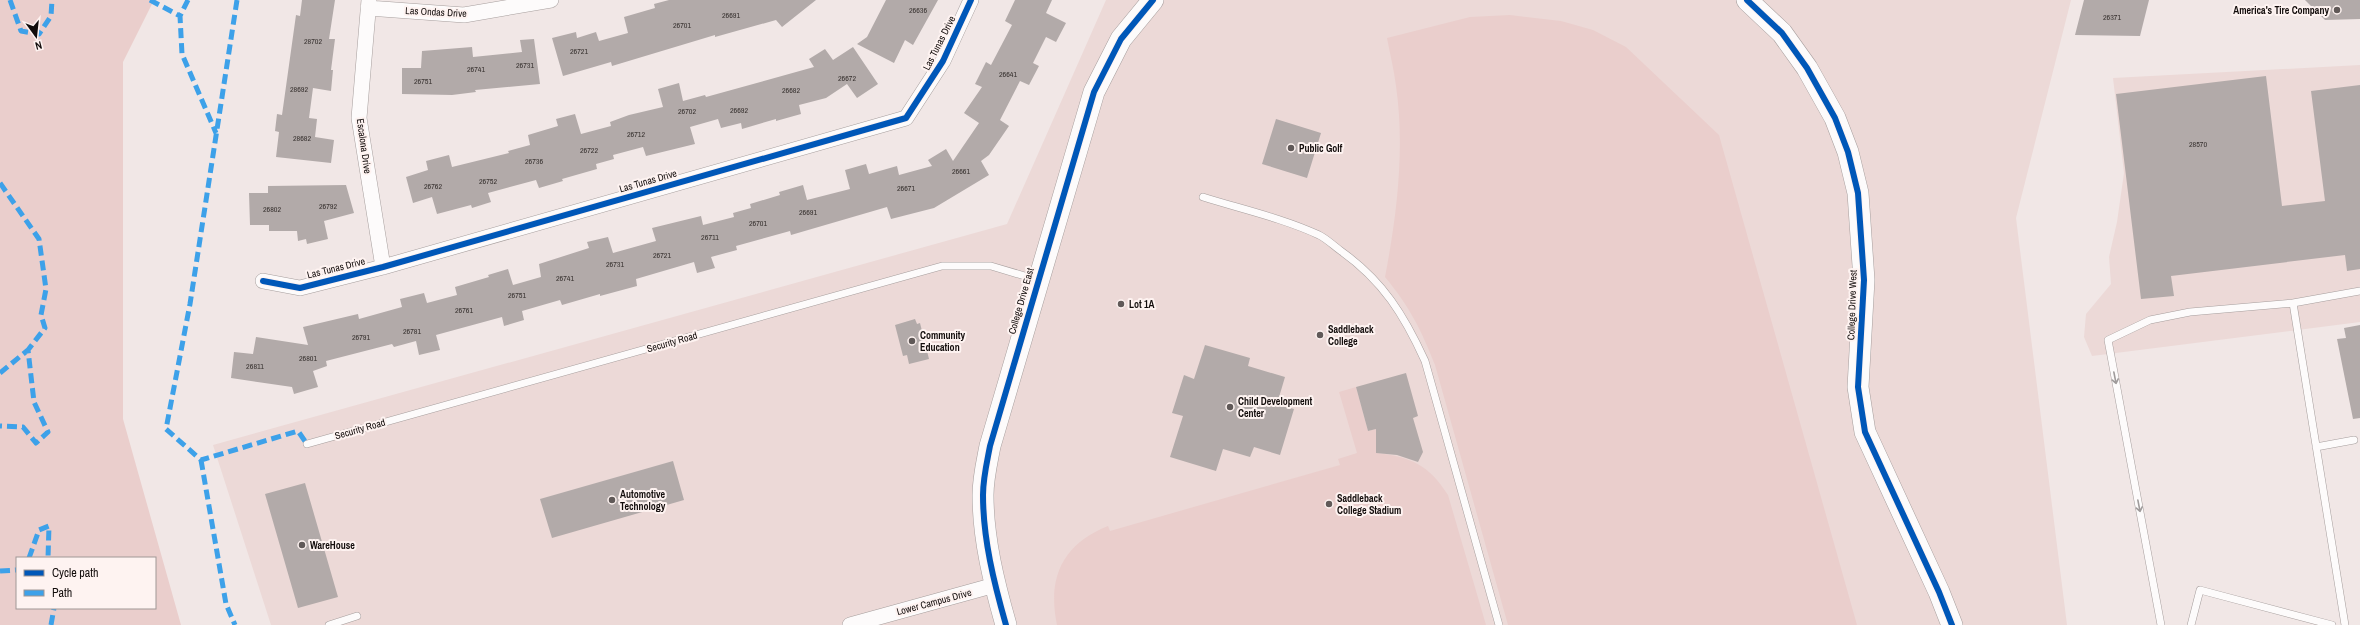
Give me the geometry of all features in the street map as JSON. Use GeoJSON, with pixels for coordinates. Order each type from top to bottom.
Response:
{"type":"FeatureCollection","features":[{"type":"Feature","properties":{"kind":"street","name":"Las Ondas Drive"},"geometry":{"type":"LineString","coordinates":[[369,4],[464,15],[551,0]]}},
{"type":"Feature","properties":{"kind":"street","name":"Las Tunas Drive"},"geometry":{"type":"LineString","coordinates":[[263,281],[300,288],[383,267],[906,118],[943,61],[971,0]]}},
{"type":"Feature","properties":{"kind":"street","name":"College Drive East"},"geometry":{"type":"LineString","coordinates":[[1006,625],[995,585],[984,511],[984,478],[990,446],[1094,92],[1122,39],[1153,0]]}},
{"type":"Feature","properties":{"kind":"street","name":"College Drive West"},"geometry":{"type":"LineString","coordinates":[[1747,0],[1782,33],[1807,68],[1835,118],[1848,152],[1858,193],[1864,280],[1858,387],[1865,432],[1939,592],[1952,625]]}},
{"type":"Feature","properties":{"kind":"street","name":"Escalona Drive"},"geometry":{"type":"LineString","coordinates":[[369,4],[359,118],[383,267]]}},
{"type":"Feature","properties":{"kind":"street","name":"Lower Campus Drive"},"geometry":{"type":"LineString","coordinates":[[850,625],[995,585]]}},
{"type":"Feature","properties":{"kind":"lane"},"geometry":{"type":"LineString","coordinates":[[1203,197],[1271,218],[1320,236],[1362,266],[1387,292],[1409,326],[1425,361],[1499,625]]}},
{"type":"Feature","properties":{"kind":"lane","name":"Security Road"},"geometry":{"type":"LineString","coordinates":[[308,444],[942,266],[991,266],[1038,280]]}},
{"type":"Feature","properties":{"kind":"lane"},"geometry":{"type":"LineString","coordinates":[[2161,625],[2108,340],[2150,320],[2190,312],[2293,303],[2360,291]]}},
{"type":"Feature","properties":{"kind":"lane"},"geometry":{"type":"LineString","coordinates":[[2293,303],[2345,625]]}},
{"type":"Feature","properties":{"kind":"lane"},"geometry":{"type":"LineString","coordinates":[[2316,447],[2354,440]]}},
{"type":"Feature","properties":{"kind":"lane"},"geometry":{"type":"LineString","coordinates":[[2191,625],[2200,590],[2332,625]]}},
{"type":"Feature","properties":{"kind":"lane"},"geometry":{"type":"LineString","coordinates":[[329,625],[357,616]]}},
{"type":"Feature","properties":{"kind":"shaded area"},"geometry":{"type":"Polygon","coordinates":[[[0,0],[154,0],[123,62],[123,419],[181,625],[0,625],[0,0]]]}},
{"type":"Feature","properties":{"kind":"shaded area","name":"Saddleback College"},"geometry":{"type":"Polygon","coordinates":[[[1106,0],[2071,0],[2016,218],[2067,625],[271,625],[213,445],[1007,224],[1106,0]]]}},
{"type":"Feature","properties":{"kind":"shaded area"},"geometry":{"type":"Polygon","coordinates":[[[1510,15],[1561,21],[1593,30],[1626,47],[1719,135],[1857,625],[1508,625],[1435,365],[1414,318],[1385,277],[1396,206],[1400,157],[1399,109],[1387,38],[1470,17],[1510,15]]]}},
{"type":"Feature","properties":{"kind":"shaded area"},"geometry":{"type":"Polygon","coordinates":[[[2360,65],[2360,322],[2092,356],[2084,337],[2086,314],[2111,284],[2109,257],[2117,222],[2124,173],[2113,78],[2360,65]]]}},
{"type":"Feature","properties":{"kind":"shaded area","name":"Saddleback College Stadium"},"geometry":{"type":"Polygon","coordinates":[[[1356,387],[1368,431],[1376,429],[1377,453],[1400,457],[1418,464],[1434,476],[1448,495],[1486,625],[1057,625],[1054,608],[1054,592],[1057,577],[1062,564],[1069,553],[1092,533],[1108,526],[1110,531],[1340,465],[1338,459],[1357,453],[1339,392],[1356,387]]]}},
{"type":"Feature","properties":{"kind":"building"},"geometry":{"type":"Polygon","coordinates":[[[302,0],[335,0],[329,39],[335,39],[331,70],[333,70],[331,91],[313,88],[309,118],[317,119],[315,137],[334,140],[331,163],[276,157],[279,132],[275,131],[277,114],[282,115],[296,15],[300,16],[302,0]]]}},
{"type":"Feature","properties":{"kind":"building"},"geometry":{"type":"Polygon","coordinates":[[[669,0],[816,0],[782,27],[776,20],[715,37],[715,35],[612,66],[611,62],[563,76],[552,38],[576,32],[577,38],[596,32],[599,41],[628,33],[624,17],[655,8],[654,4],[669,0]]]}},
{"type":"Feature","properties":{"kind":"building"},"geometry":{"type":"Polygon","coordinates":[[[886,0],[938,0],[913,45],[905,40],[894,63],[857,44],[867,37],[886,0]]]}},
{"type":"Feature","properties":{"kind":"building"},"geometry":{"type":"Polygon","coordinates":[[[1015,0],[1052,0],[1046,13],[1066,23],[1056,42],[1046,37],[1033,63],[1039,66],[1029,85],[1020,81],[1000,120],[1009,126],[989,155],[981,161],[989,175],[934,208],[891,219],[887,207],[791,235],[790,231],[736,246],[737,250],[711,257],[715,268],[697,273],[694,262],[636,279],[637,286],[600,296],[600,294],[562,305],[560,300],[522,311],[524,320],[504,326],[502,317],[436,335],[440,350],[419,355],[416,341],[394,347],[392,344],[326,361],[327,366],[313,371],[318,387],[294,394],[292,387],[231,378],[234,352],[253,354],[256,337],[308,345],[303,327],[358,314],[359,319],[402,307],[400,299],[424,293],[427,303],[457,295],[455,287],[489,277],[488,275],[508,269],[513,285],[541,277],[539,264],[589,248],[587,242],[608,237],[613,253],[656,241],[652,228],[701,216],[703,225],[734,217],[733,213],[751,208],[750,204],[780,195],[779,192],[803,185],[807,200],[850,189],[845,170],[866,164],[869,174],[897,166],[899,175],[932,166],[928,160],[946,149],[953,161],[979,123],[964,113],[982,87],[975,84],[986,62],[991,65],[1012,25],[1005,21],[1015,0]]]}},
{"type":"Feature","properties":{"kind":"building"},"geometry":{"type":"Polygon","coordinates":[[[2084,0],[2149,0],[2140,36],[2075,35],[2084,0]]]}},
{"type":"Feature","properties":{"kind":"building","name":"America's Tire Company"},"geometry":{"type":"Polygon","coordinates":[[[2305,0],[2360,0],[2360,19],[2325,20],[2305,0]]]}},
{"type":"Feature","properties":{"kind":"building"},"geometry":{"type":"Polygon","coordinates":[[[534,39],[540,84],[475,90],[476,92],[452,95],[402,94],[402,68],[421,68],[422,51],[472,47],[473,57],[522,52],[520,40],[534,39]]]}},
{"type":"Feature","properties":{"kind":"building"},"geometry":{"type":"Polygon","coordinates":[[[853,47],[878,84],[857,98],[847,84],[826,98],[799,105],[801,114],[776,121],[776,119],[742,129],[741,123],[721,128],[718,119],[690,127],[695,144],[646,156],[643,147],[613,155],[614,159],[596,164],[597,169],[562,179],[563,181],[539,188],[536,180],[488,193],[491,202],[472,208],[471,205],[437,214],[432,197],[413,203],[406,177],[428,170],[426,161],[449,155],[452,167],[509,153],[508,151],[530,145],[528,135],[558,126],[556,119],[575,114],[581,134],[611,126],[610,122],[629,115],[663,107],[658,89],[679,83],[683,101],[705,95],[706,97],[814,67],[809,59],[825,49],[833,60],[853,47]]]}},
{"type":"Feature","properties":{"kind":"building"},"geometry":{"type":"Polygon","coordinates":[[[2266,76],[2282,206],[2325,201],[2311,91],[2360,85],[2360,269],[2347,271],[2345,255],[2171,276],[2174,296],[2141,299],[2116,94],[2266,76]]]}},
{"type":"Feature","properties":{"kind":"building","name":"Public Golf"},"geometry":{"type":"Polygon","coordinates":[[[1276,119],[1321,133],[1307,178],[1262,164],[1276,119]]]}},
{"type":"Feature","properties":{"kind":"building"},"geometry":{"type":"Polygon","coordinates":[[[346,185],[354,213],[324,221],[328,239],[307,244],[306,239],[298,241],[297,231],[269,231],[269,225],[250,225],[249,193],[268,193],[268,186],[346,185]]]}},
{"type":"Feature","properties":{"kind":"building","name":"Community Education"},"geometry":{"type":"Polygon","coordinates":[[[915,319],[917,324],[920,323],[929,359],[909,364],[907,355],[903,356],[895,325],[915,319]]]}},
{"type":"Feature","properties":{"kind":"building"},"geometry":{"type":"Polygon","coordinates":[[[2360,325],[2360,418],[2353,419],[2337,339],[2346,338],[2344,328],[2360,325]]]}},
{"type":"Feature","properties":{"kind":"building","name":"Child Development Center"},"geometry":{"type":"Polygon","coordinates":[[[1205,345],[1250,358],[1248,366],[1285,377],[1277,404],[1294,409],[1280,455],[1254,447],[1250,457],[1223,449],[1216,471],[1170,457],[1183,416],[1172,413],[1184,375],[1194,379],[1205,345]]]}},
{"type":"Feature","properties":{"kind":"building"},"geometry":{"type":"Polygon","coordinates":[[[1406,373],[1418,416],[1413,418],[1423,452],[1418,462],[1397,455],[1376,453],[1376,429],[1368,431],[1356,387],[1406,373]]]}},
{"type":"Feature","properties":{"kind":"building","name":"Automotive Technology"},"geometry":{"type":"Polygon","coordinates":[[[673,461],[684,500],[552,538],[540,499],[673,461]]]}},
{"type":"Feature","properties":{"kind":"building","name":"WareHouse"},"geometry":{"type":"Polygon","coordinates":[[[305,483],[338,597],[298,608],[265,494],[305,483]]]}},
{"type":"Feature","properties":{"kind":"marked path"},"geometry":{"type":"LineString","coordinates":[[10,0],[21,31],[39,34],[51,16],[52,0]]}},
{"type":"Feature","properties":{"kind":"marked path"},"geometry":{"type":"LineString","coordinates":[[150,0],[180,16]]}},
{"type":"Feature","properties":{"kind":"marked path"},"geometry":{"type":"LineString","coordinates":[[188,0],[180,16],[182,54],[216,133]]}},
{"type":"Feature","properties":{"kind":"marked path"},"geometry":{"type":"LineString","coordinates":[[237,0],[190,304],[166,429],[201,460],[298,431],[307,444]]}},
{"type":"Feature","properties":{"kind":"marked path"},"geometry":{"type":"LineString","coordinates":[[0,183],[39,239],[46,289],[41,315],[45,328],[28,350],[34,402],[48,432],[36,443],[23,427],[0,426]]}},
{"type":"Feature","properties":{"kind":"marked path"},"geometry":{"type":"LineString","coordinates":[[0,373],[28,350]]}},
{"type":"Feature","properties":{"kind":"marked path"},"geometry":{"type":"LineString","coordinates":[[201,460],[226,604],[235,625]]}},
{"type":"Feature","properties":{"kind":"marked path"},"geometry":{"type":"LineString","coordinates":[[29,557],[39,530],[49,526],[48,557]]}},
{"type":"Feature","properties":{"kind":"marked path"},"geometry":{"type":"LineString","coordinates":[[0,571],[16,570]]}},
{"type":"Feature","properties":{"kind":"marked path"},"geometry":{"type":"LineString","coordinates":[[51,625],[54,609]]}},
{"type":"Feature","properties":{"kind":"cycle path"},"geometry":{"type":"LineString","coordinates":[[263,281],[300,288],[383,267],[906,118],[943,61],[971,0]]}},
{"type":"Feature","properties":{"kind":"cycle path"},"geometry":{"type":"LineString","coordinates":[[1006,625],[993,577],[983,511],[985,470],[990,446],[1094,92],[1121,39],[1153,0]]}},
{"type":"Feature","properties":{"kind":"cycle path"},"geometry":{"type":"LineString","coordinates":[[1747,0],[1782,33],[1807,68],[1835,118],[1848,152],[1858,193],[1864,280],[1858,387],[1865,432],[1939,592],[1952,625]]}},
{"type":"Feature","properties":{"kind":"place","name":"America's Tire Company"},"geometry":{"type":"Point","coordinates":[2337,10]}},
{"type":"Feature","properties":{"kind":"place","name":"Public Golf"},"geometry":{"type":"Point","coordinates":[1291,148]}},
{"type":"Feature","properties":{"kind":"place","name":"Lot 1A"},"geometry":{"type":"Point","coordinates":[1121,304]}},
{"type":"Feature","properties":{"kind":"place","name":"Saddleback College"},"geometry":{"type":"Point","coordinates":[1320,335]}},
{"type":"Feature","properties":{"kind":"place","name":"Community Education"},"geometry":{"type":"Point","coordinates":[912,341]}},
{"type":"Feature","properties":{"kind":"place","name":"Child Development Center"},"geometry":{"type":"Point","coordinates":[1230,407]}},
{"type":"Feature","properties":{"kind":"place","name":"Automotive Technology"},"geometry":{"type":"Point","coordinates":[612,500]}},
{"type":"Feature","properties":{"kind":"place","name":"Saddleback College Stadium"},"geometry":{"type":"Point","coordinates":[1329,504]}},
{"type":"Feature","properties":{"kind":"place","name":"WareHouse"},"geometry":{"type":"Point","coordinates":[302,545]}}]}
